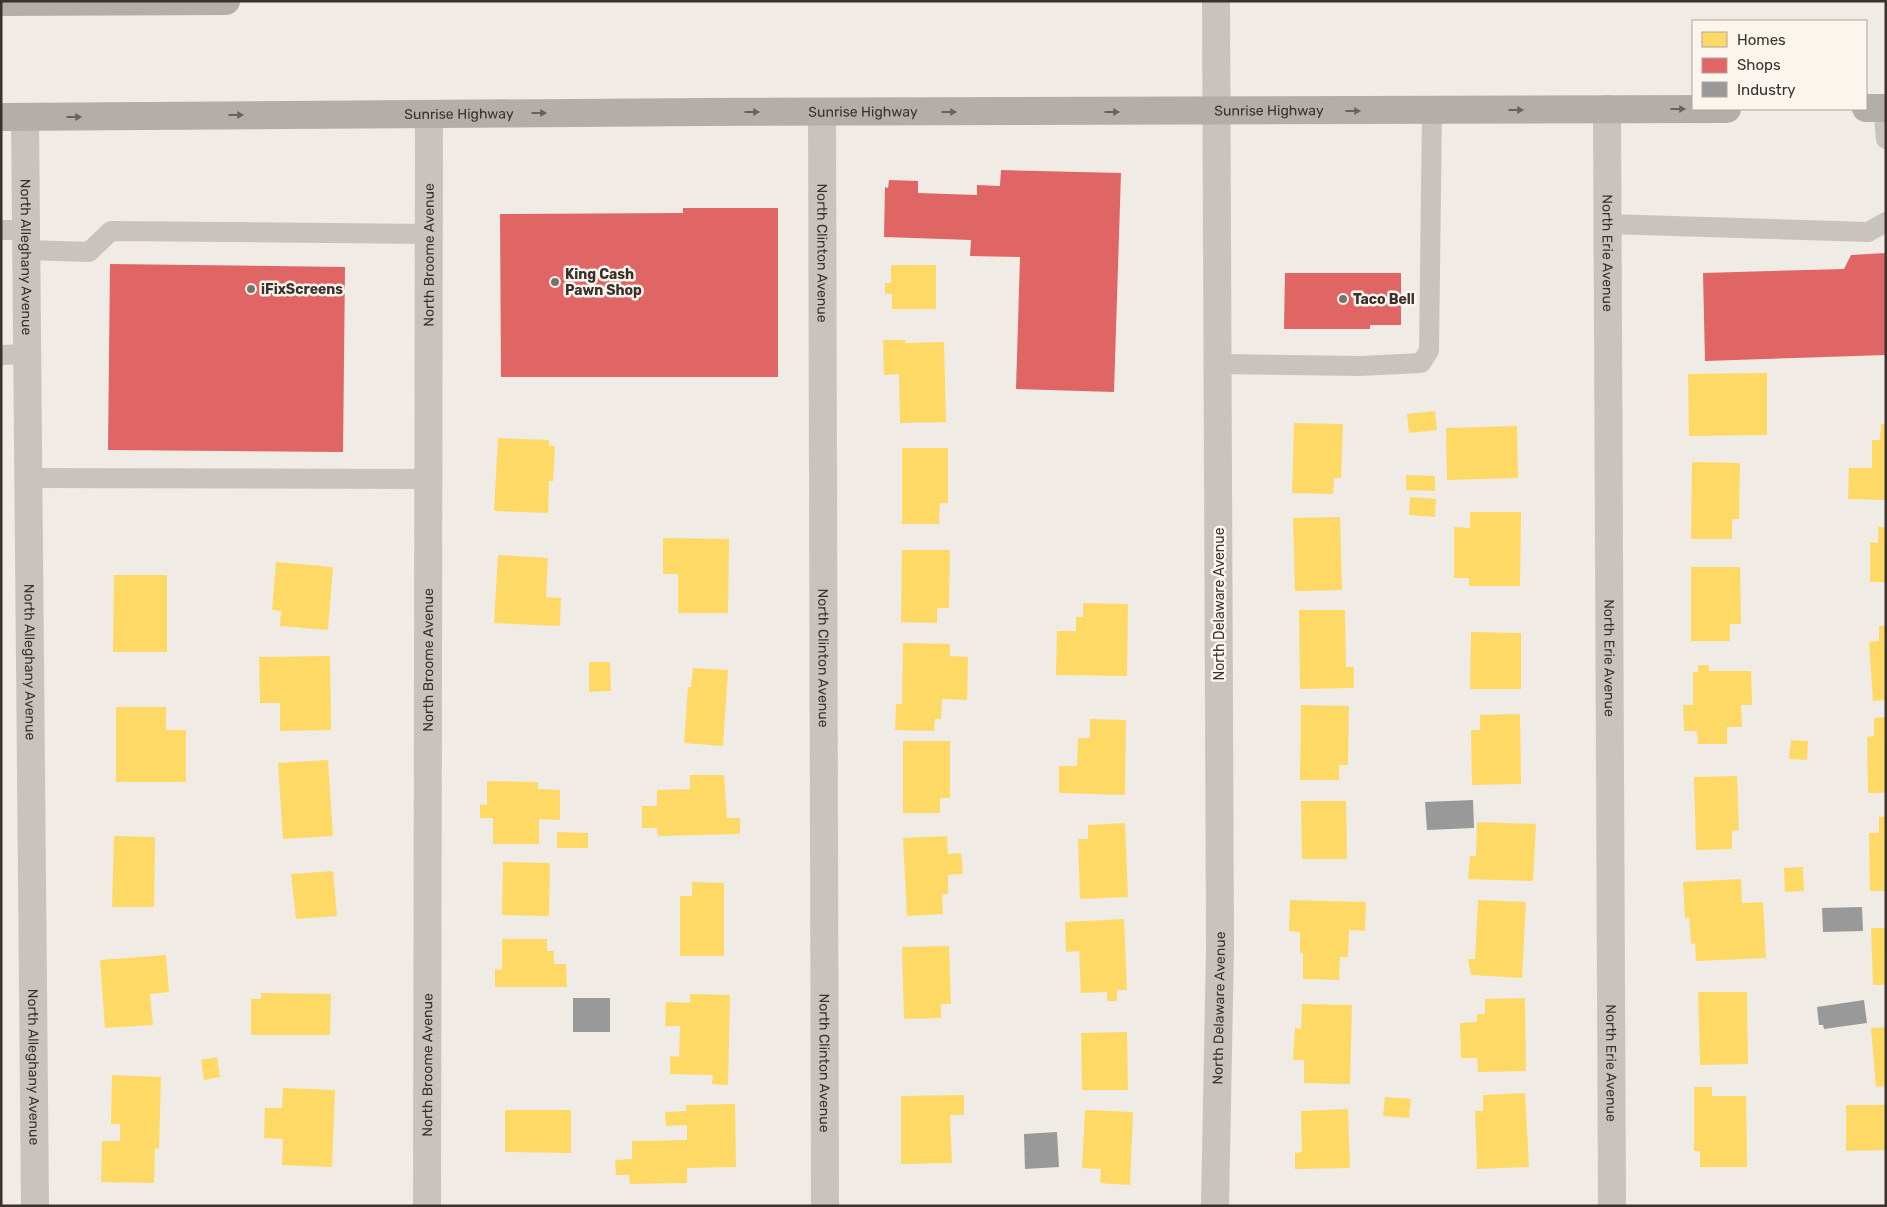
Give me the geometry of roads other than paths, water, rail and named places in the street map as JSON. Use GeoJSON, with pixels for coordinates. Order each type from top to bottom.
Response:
{"type":"FeatureCollection","features":[{"type":"Feature","properties":{"kind":"highway"},"geometry":{"type":"LineString","coordinates":[[2,3],[226,1]]}},
{"type":"Feature","properties":{"kind":"highway","name":"Sunrise Highway"},"geometry":{"type":"LineString","coordinates":[[13,117],[1692,109]]}},
{"type":"Feature","properties":{"kind":"street","name":"North Delaware Avenue"},"geometry":{"type":"LineString","coordinates":[[1215,1206],[1220,948],[1216,1]]}},
{"type":"Feature","properties":{"kind":"street","name":"North Erie Avenue"},"geometry":{"type":"LineString","coordinates":[[1607,110],[1612,1206]]}},
{"type":"Feature","properties":{"kind":"street","name":"North Clinton Avenue"},"geometry":{"type":"LineString","coordinates":[[822,112],[825,1206]]}},
{"type":"Feature","properties":{"kind":"street","name":"North Broome Avenue"},"geometry":{"type":"LineString","coordinates":[[427,1206],[429,114]]}},
{"type":"Feature","properties":{"kind":"street","name":"North Alleghany Avenue"},"geometry":{"type":"LineString","coordinates":[[13,117],[18,237],[14,354],[28,478],[35,1206]]}},
{"type":"Feature","properties":{"kind":"lane"},"geometry":{"type":"LineString","coordinates":[[1878,108],[1886,140]]}},
{"type":"Feature","properties":{"kind":"lane"},"geometry":{"type":"LineString","coordinates":[[1219,364],[1360,366],[1422,363],[1429,351],[1432,110]]}},
{"type":"Feature","properties":{"kind":"lane"},"geometry":{"type":"LineString","coordinates":[[1607,224],[1868,232],[1886,222]]}},
{"type":"Feature","properties":{"kind":"lane"},"geometry":{"type":"LineString","coordinates":[[18,237],[90,252],[111,231],[429,234]]}},
{"type":"Feature","properties":{"kind":"lane"},"geometry":{"type":"LineString","coordinates":[[28,478],[429,479]]}},
{"type":"Feature","properties":{"kind":"place","name":"King Cash Pawn Shop"},"geometry":{"type":"Point","coordinates":[555,282]}},
{"type":"Feature","properties":{"kind":"place","name":"iFixScreens"},"geometry":{"type":"Point","coordinates":[251,289]}},
{"type":"Feature","properties":{"kind":"place","name":"Taco Bell"},"geometry":{"type":"Point","coordinates":[1343,299]}}]}
